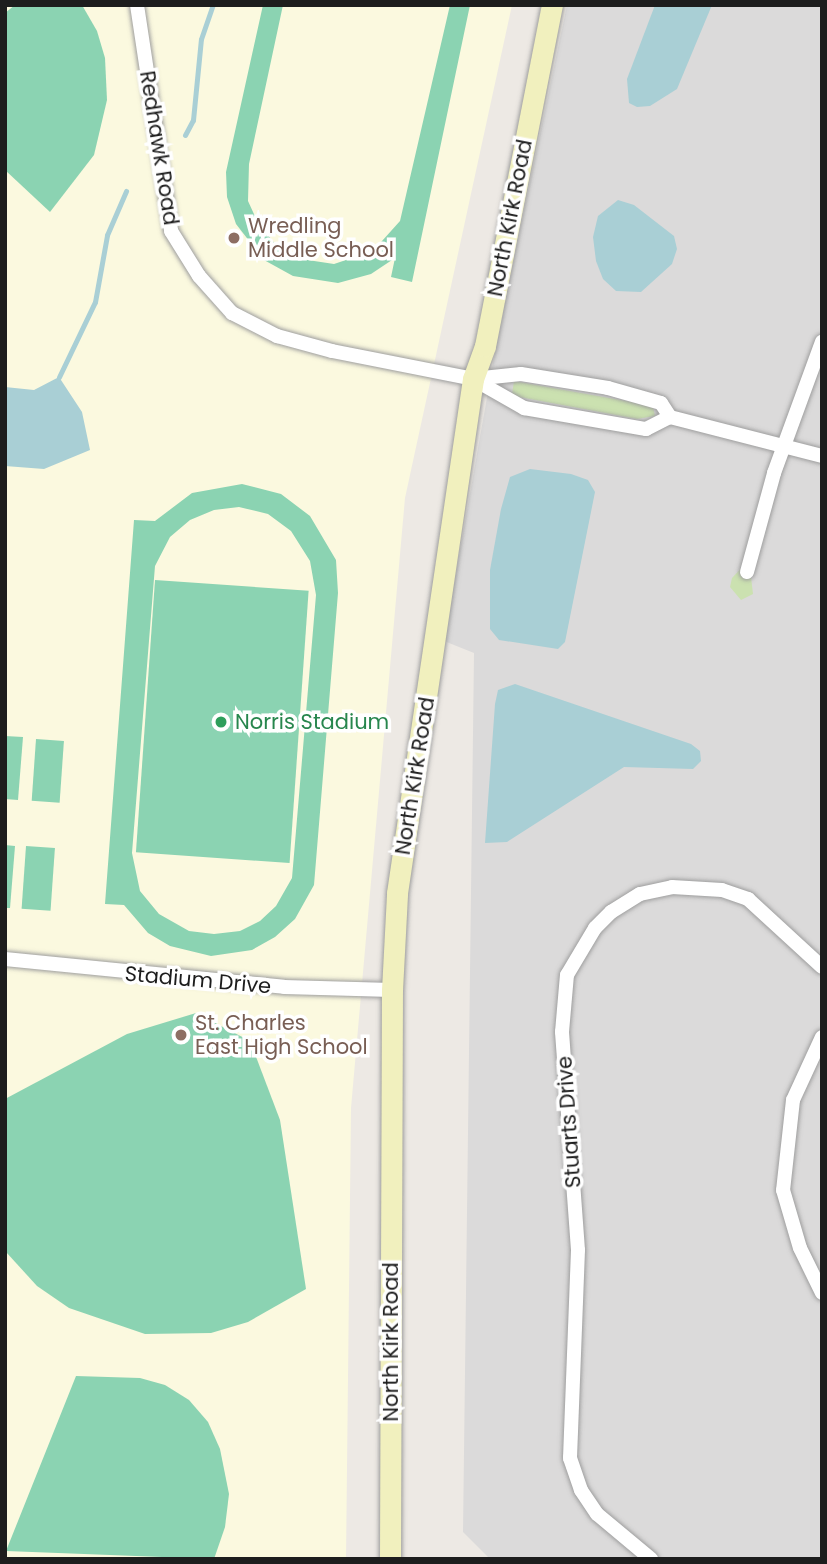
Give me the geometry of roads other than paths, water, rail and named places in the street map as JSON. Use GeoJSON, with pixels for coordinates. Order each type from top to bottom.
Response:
{"type":"FeatureCollection","features":[{"type":"Feature","properties":{"kind":"main road","name":"North Kirk Road"},"geometry":{"type":"LineString","coordinates":[[390,1559],[392,990],[397,893],[473,379],[485,346],[552,5]]}},
{"type":"Feature","properties":{"kind":"street","name":"Redhawk Road"},"geometry":{"type":"LineString","coordinates":[[137,5],[171,231],[199,276],[232,313],[277,336],[473,379]]}},
{"type":"Feature","properties":{"kind":"street"},"geometry":{"type":"LineString","coordinates":[[747,572],[785,446],[822,342]]}},
{"type":"Feature","properties":{"kind":"street"},"geometry":{"type":"LineString","coordinates":[[473,379],[521,374],[608,388],[661,403],[670,417]]}},
{"type":"Feature","properties":{"kind":"street"},"geometry":{"type":"LineString","coordinates":[[473,379],[524,408],[646,429],[670,417],[822,456]]}},
{"type":"Feature","properties":{"kind":"street","name":"Stuarts Drive"},"geometry":{"type":"LineString","coordinates":[[651,1559],[597,1514],[582,1490],[570,1458],[578,1250],[562,1031],[567,975],[611,912],[640,894],[672,887],[722,890],[748,899],[822,967]]}},
{"type":"Feature","properties":{"kind":"street","name":"Stadium Drive"},"geometry":{"type":"LineString","coordinates":[[5,960],[284,987],[392,990]]}},
{"type":"Feature","properties":{"kind":"street"},"geometry":{"type":"LineString","coordinates":[[822,1037],[793,1100],[783,1191],[800,1248],[822,1293]]}},
{"type":"Feature","properties":{"kind":"water"},"geometry":{"type":"Polygon","coordinates":[[[655,5],[712,5],[677,89],[650,106],[637,107],[629,103],[627,79],[655,5]]]}},
{"type":"Feature","properties":{"kind":"water"},"geometry":{"type":"Polygon","coordinates":[[[618,200],[634,205],[674,236],[677,249],[672,264],[641,292],[616,291],[603,279],[596,261],[593,237],[598,216],[618,200]]]}},
{"type":"Feature","properties":{"kind":"water"},"geometry":{"type":"Polygon","coordinates":[[[59,377],[82,412],[90,450],[44,469],[5,466],[5,387],[34,390],[59,377]]]}},
{"type":"Feature","properties":{"kind":"water"},"geometry":{"type":"Polygon","coordinates":[[[530,469],[571,474],[588,480],[595,492],[565,642],[558,649],[499,640],[490,629],[490,570],[501,509],[510,477],[530,469]]]}},
{"type":"Feature","properties":{"kind":"water"},"geometry":{"type":"Polygon","coordinates":[[[515,684],[691,744],[700,751],[701,761],[693,769],[624,767],[507,842],[485,843],[495,704],[498,690],[515,684]]]}},
{"type":"Feature","properties":{"kind":"waterway"},"geometry":{"type":"LineString","coordinates":[[185,135],[193,120],[201,39],[213,5]]}},
{"type":"Feature","properties":{"kind":"waterway"},"geometry":{"type":"LineString","coordinates":[[59,377],[95,302],[107,235],[126,191]]}},
{"type":"Feature","properties":{"kind":"place","name":"Wredling Middle School"},"geometry":{"type":"Point","coordinates":[234,238]}},
{"type":"Feature","properties":{"kind":"place","name":"Norris Stadium"},"geometry":{"type":"Point","coordinates":[221,722]}},
{"type":"Feature","properties":{"kind":"place","name":"St. Charles East High School"},"geometry":{"type":"Point","coordinates":[181,1035]}}]}
